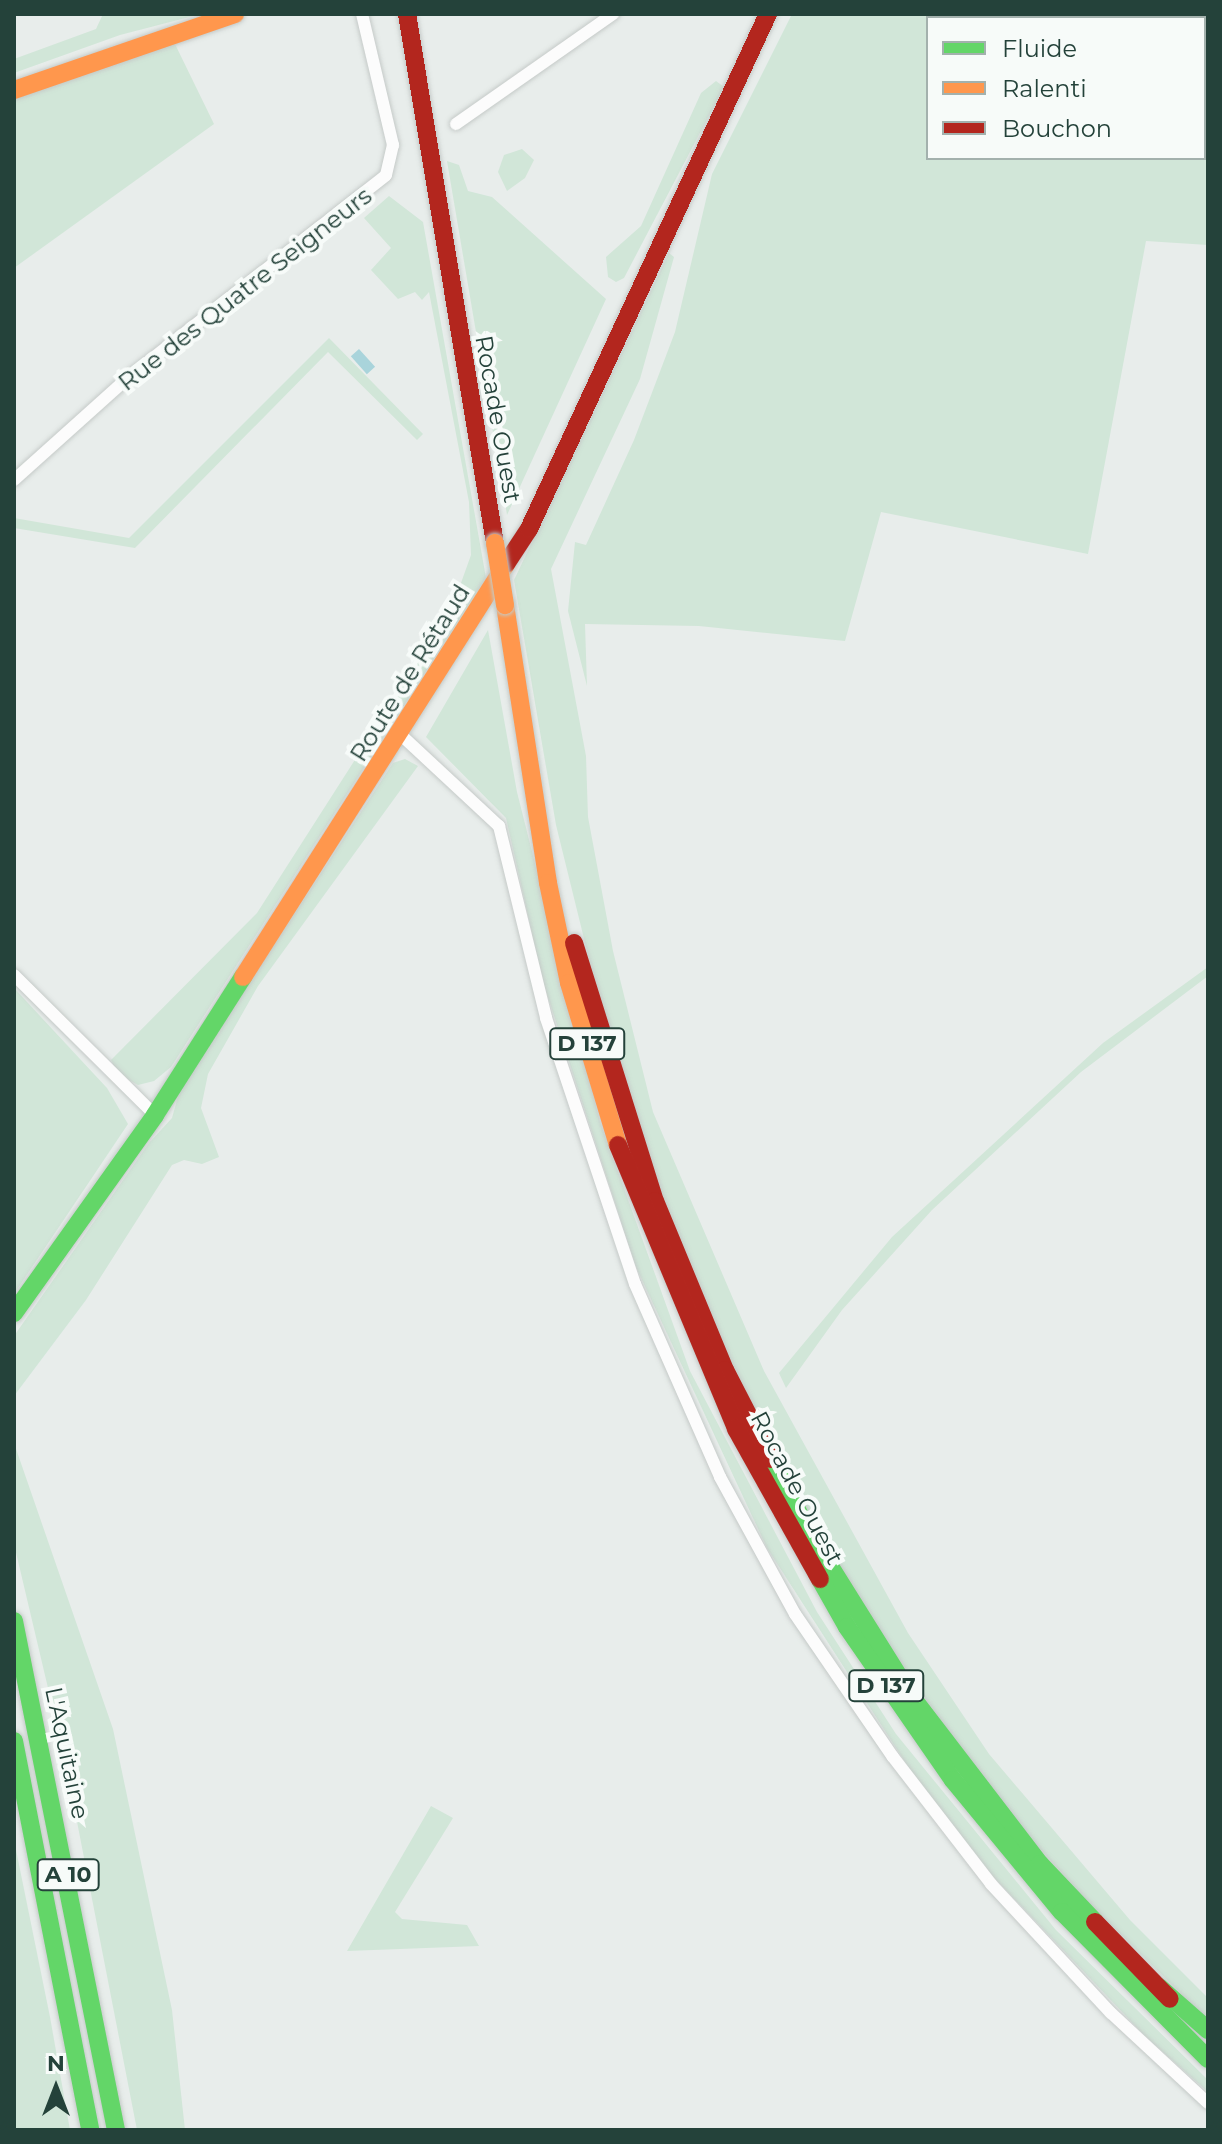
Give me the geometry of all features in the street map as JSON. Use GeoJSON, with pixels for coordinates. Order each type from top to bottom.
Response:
{"type":"FeatureCollection","features":[{"type":"Feature","properties":{"kind":"main road"},"geometry":{"type":"LineString","coordinates":[[14,90],[235,14]]}},
{"type":"Feature","properties":{"kind":"main road","name":"Rocade Ouest"},"geometry":{"type":"LineString","coordinates":[[407,14],[543,832],[548,883],[569,983],[620,1153],[698,1346],[792,1533],[887,1687],[1002,1842],[1108,1961],[1208,2059]]}},
{"type":"Feature","properties":{"kind":"main road","name":"Route de Rétaud"},"geometry":{"type":"LineString","coordinates":[[14,1313],[155,1115],[401,735],[529,529],[768,14]]}},
{"type":"Feature","properties":{"kind":"main road","name":"Rocade Ouest"},"geometry":{"type":"LineString","coordinates":[[543,832],[636,1151],[725,1370],[764,1449],[851,1605],[911,1696],[1040,1864],[1208,2037]]}},
{"type":"Feature","properties":{"kind":"main road","name":"L'Aquitaine"},"geometry":{"type":"LineString","coordinates":[[14,1621],[116,2130]]}},
{"type":"Feature","properties":{"kind":"main road","name":"L'Aquitaine"},"geometry":{"type":"LineString","coordinates":[[14,1741],[90,2130]]}},
{"type":"Feature","properties":{"kind":"main road"},"geometry":{"type":"LineString","coordinates":[[1159,1987],[1208,2030]]}},
{"type":"Feature","properties":{"kind":"street","name":"Rue des Quatre Seigneurs"},"geometry":{"type":"LineString","coordinates":[[14,480],[130,376],[386,175],[393,145],[362,14]]}},
{"type":"Feature","properties":{"kind":"street"},"geometry":{"type":"LineString","coordinates":[[456,124],[613,14]]}},
{"type":"Feature","properties":{"kind":"street"},"geometry":{"type":"LineString","coordinates":[[401,735],[499,826],[546,1018],[635,1284],[720,1477],[795,1614],[893,1757],[991,1884],[1111,2013],[1208,2103]]}},
{"type":"Feature","properties":{"kind":"street"},"geometry":{"type":"LineString","coordinates":[[14,975],[155,1115]]}},
{"type":"Feature","properties":{"kind":"green space"},"geometry":{"type":"Polygon","coordinates":[[[103,14],[201,14],[120,35],[14,73],[14,59],[96,29],[103,14]]]}},
{"type":"Feature","properties":{"kind":"green space"},"geometry":{"type":"Polygon","coordinates":[[[792,14],[1208,14],[1208,245],[1146,241],[1088,554],[881,512],[845,641],[699,626],[585,624],[587,686],[568,611],[575,542],[586,545],[634,440],[675,332],[712,174],[792,14]]]}},
{"type":"Feature","properties":{"kind":"green space"},"geometry":{"type":"Polygon","coordinates":[[[174,42],[214,124],[14,268],[14,98],[174,42]]]}},
{"type":"Feature","properties":{"kind":"green space"},"geometry":{"type":"Polygon","coordinates":[[[716,81],[724,87],[624,278],[616,282],[608,277],[606,257],[641,226],[701,93],[716,81]]]}},
{"type":"Feature","properties":{"kind":"green space"},"geometry":{"type":"Polygon","coordinates":[[[522,149],[534,160],[525,178],[507,191],[498,172],[504,155],[522,149]]]}},
{"type":"Feature","properties":{"kind":"green space"},"geometry":{"type":"Polygon","coordinates":[[[447,161],[459,165],[468,191],[492,197],[606,299],[507,515],[447,161]]]}},
{"type":"Feature","properties":{"kind":"green space"},"geometry":{"type":"Polygon","coordinates":[[[389,196],[423,222],[486,578],[171,1067],[154,1081],[138,1085],[118,1074],[111,1060],[257,913],[452,608],[471,555],[469,502],[429,292],[422,300],[415,292],[398,299],[371,270],[391,248],[364,218],[389,196]]]}},
{"type":"Feature","properties":{"kind":"green space"},"geometry":{"type":"Polygon","coordinates":[[[669,253],[674,257],[640,379],[551,569],[586,756],[588,817],[613,951],[653,1112],[764,1371],[908,1633],[989,1754],[1130,1920],[1208,1998],[1208,2020],[1090,1904],[1023,1830],[908,1676],[829,1554],[723,1347],[663,1208],[610,1044],[556,825],[514,580],[669,253]]]}},
{"type":"Feature","properties":{"kind":"green space"},"geometry":{"type":"Polygon","coordinates":[[[329,338],[423,434],[417,440],[328,352],[135,548],[14,528],[14,518],[129,538],[329,338]]]}},
{"type":"Feature","properties":{"kind":"green space"},"geometry":{"type":"Polygon","coordinates":[[[488,630],[517,792],[600,1122],[690,1371],[817,1612],[896,1734],[1056,1930],[1208,2080],[1208,2092],[1145,2036],[985,1868],[918,1782],[767,1548],[636,1267],[543,982],[506,818],[426,737],[488,630]]]}},
{"type":"Feature","properties":{"kind":"green space"},"geometry":{"type":"Polygon","coordinates":[[[405,759],[418,766],[258,986],[208,1074],[201,1108],[219,1157],[202,1164],[184,1160],[172,1165],[86,1300],[14,1396],[14,1336],[149,1143],[172,1118],[180,1089],[393,763],[405,759]]]}},
{"type":"Feature","properties":{"kind":"green space"},"geometry":{"type":"Polygon","coordinates":[[[1208,967],[1208,976],[1081,1072],[932,1210],[842,1310],[786,1388],[779,1373],[892,1237],[1103,1043],[1208,967]]]}},
{"type":"Feature","properties":{"kind":"green space"},"geometry":{"type":"Polygon","coordinates":[[[14,988],[107,1088],[128,1124],[14,1294],[14,988]]]}},
{"type":"Feature","properties":{"kind":"green space"},"geometry":{"type":"Polygon","coordinates":[[[14,1443],[113,1729],[172,2010],[185,2130],[137,2130],[65,1760],[14,1544],[14,1443]]]}},
{"type":"Feature","properties":{"kind":"green space"},"geometry":{"type":"Polygon","coordinates":[[[431,1806],[453,1818],[395,1912],[402,1919],[467,1925],[479,1946],[347,1951],[431,1806]]]}},
{"type":"Feature","properties":{"kind":"green space"},"geometry":{"type":"Polygon","coordinates":[[[14,1840],[50,2017],[70,2130],[14,2130],[14,1840]]]}},
{"type":"Feature","properties":{"kind":"water"},"geometry":{"type":"Polygon","coordinates":[[[359,349],[375,367],[367,374],[351,356],[359,349]]]}},
{"type":"Feature","properties":{"kind":"traffic: fast"},"geometry":{"type":"LineString","coordinates":[[14,1313],[155,1115],[243,977]]}},
{"type":"Feature","properties":{"kind":"traffic: fast"},"geometry":{"type":"LineString","coordinates":[[771,1459],[808,1531],[911,1696],[1040,1864],[1095,1922]]}},
{"type":"Feature","properties":{"kind":"traffic: fast"},"geometry":{"type":"LineString","coordinates":[[820,1579],[847,1627],[953,1780],[1062,1912],[1208,2059]]}},
{"type":"Feature","properties":{"kind":"traffic: fast"},"geometry":{"type":"LineString","coordinates":[[14,1621],[116,2130]]}},
{"type":"Feature","properties":{"kind":"traffic: fast"},"geometry":{"type":"LineString","coordinates":[[14,1741],[90,2130]]}},
{"type":"Feature","properties":{"kind":"traffic: fast"},"geometry":{"type":"LineString","coordinates":[[1159,1987],[1208,2030]]}},
{"type":"Feature","properties":{"kind":"traffic: slow"},"geometry":{"type":"LineString","coordinates":[[14,90],[235,14]]}},
{"type":"Feature","properties":{"kind":"traffic: slow"},"geometry":{"type":"LineString","coordinates":[[495,543],[505,605]]}},
{"type":"Feature","properties":{"kind":"traffic: slow"},"geometry":{"type":"LineString","coordinates":[[243,977],[506,564]]}},
{"type":"Feature","properties":{"kind":"traffic: slow"},"geometry":{"type":"LineString","coordinates":[[505,605],[548,883],[569,983],[618,1145]]}},
{"type":"Feature","properties":{"kind":"traffic: jam"},"geometry":{"type":"LineString","coordinates":[[407,14],[495,543]]}},
{"type":"Feature","properties":{"kind":"traffic: jam"},"geometry":{"type":"LineString","coordinates":[[506,564],[529,529],[768,14]]}},
{"type":"Feature","properties":{"kind":"traffic: jam"},"geometry":{"type":"LineString","coordinates":[[574,943],[655,1201],[725,1370],[771,1459]]}},
{"type":"Feature","properties":{"kind":"traffic: jam"},"geometry":{"type":"LineString","coordinates":[[618,1145],[736,1429],[820,1579]]}},
{"type":"Feature","properties":{"kind":"traffic: jam"},"geometry":{"type":"LineString","coordinates":[[1095,1922],[1170,1999]]}}]}
